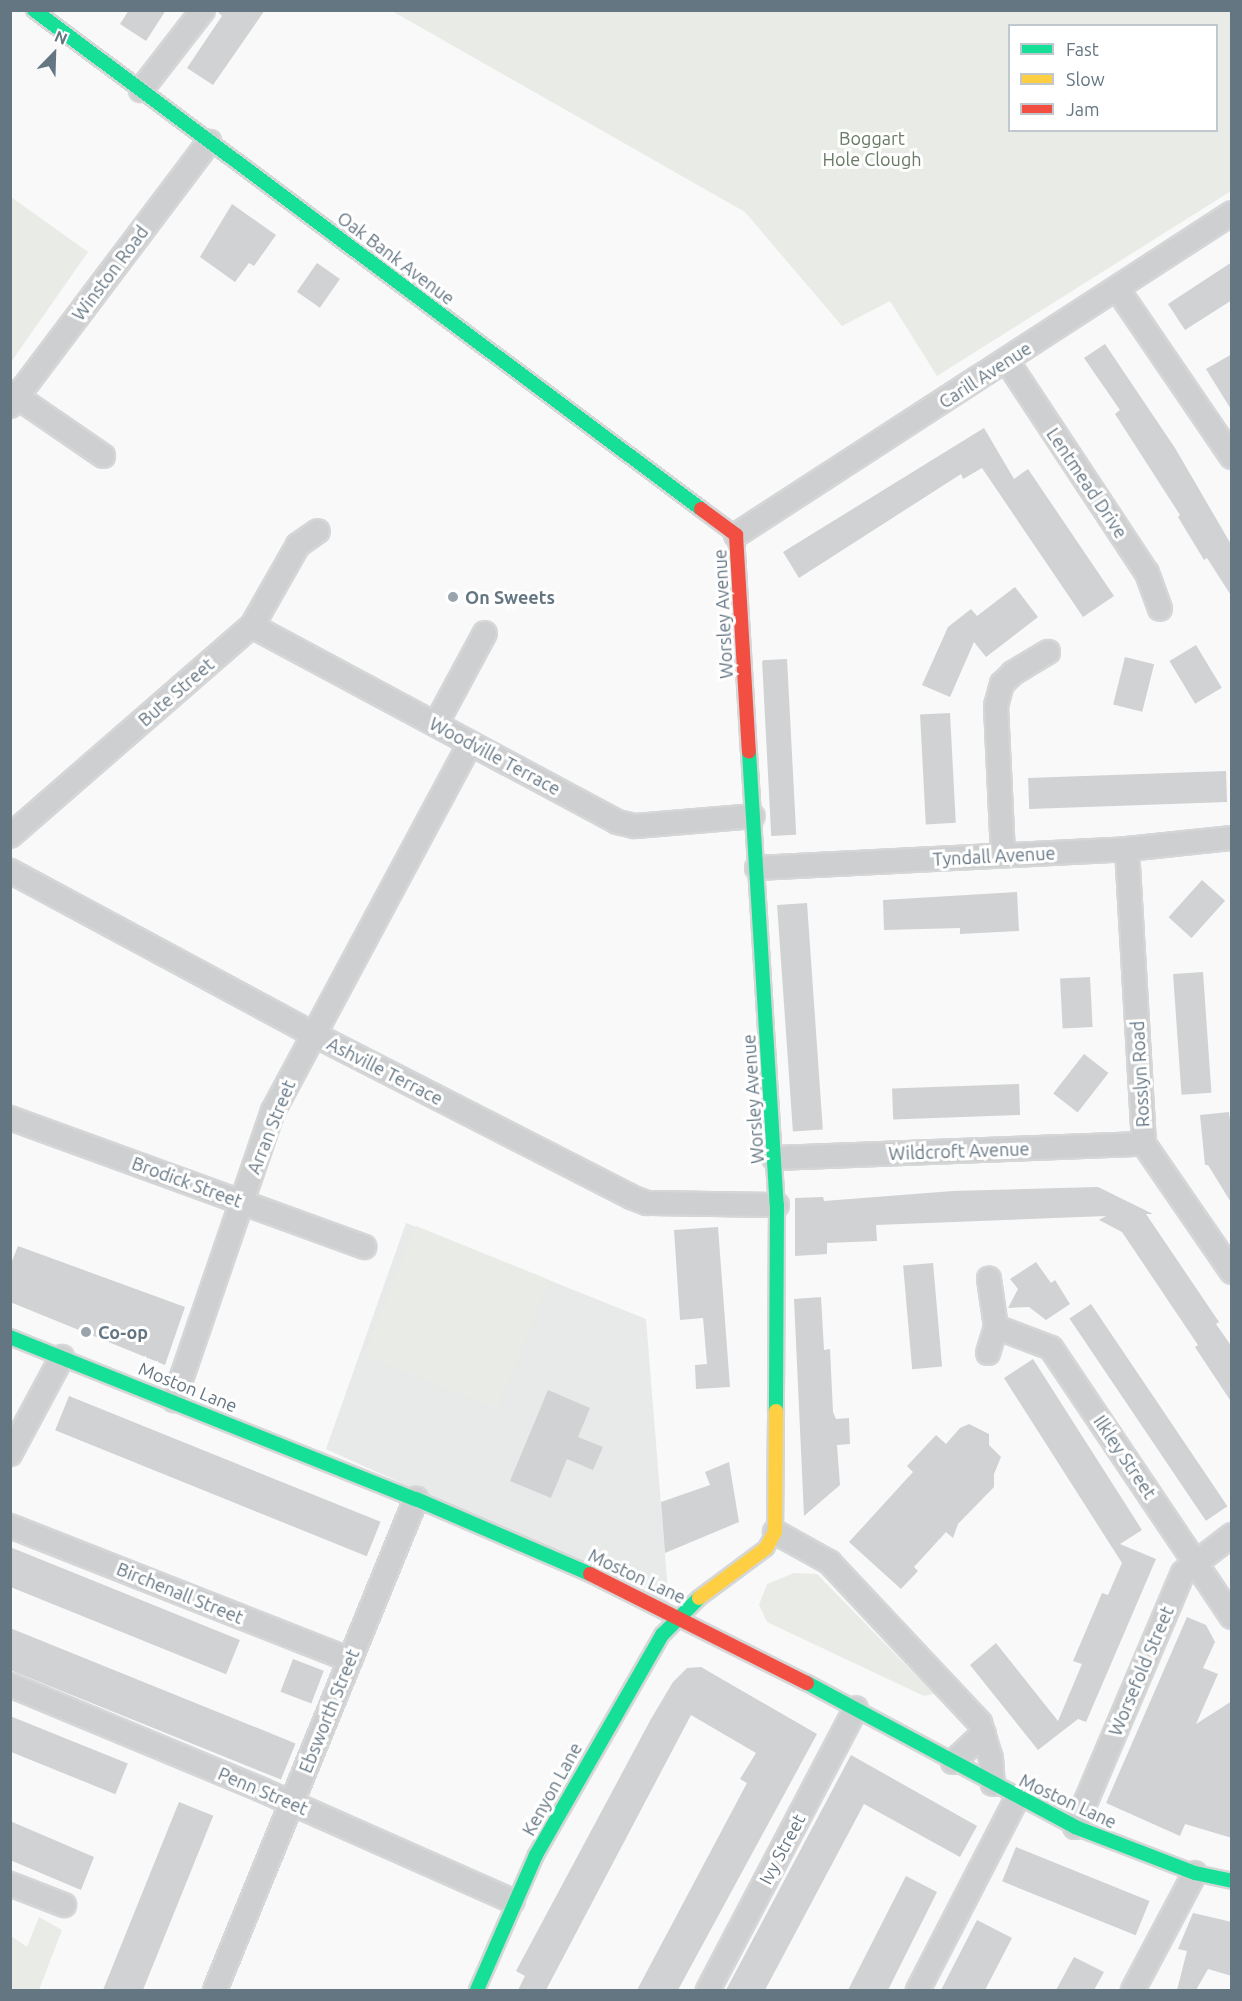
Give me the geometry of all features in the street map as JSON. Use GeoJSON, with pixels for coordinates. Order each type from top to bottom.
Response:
{"type":"FeatureCollection","features":[{"type":"Feature","properties":{"kind":"street","name":"Oak Bank Avenue"},"geometry":{"type":"LineString","coordinates":[[34,10],[736,535]]}},
{"type":"Feature","properties":{"kind":"street"},"geometry":{"type":"LineString","coordinates":[[141,90],[203,10]]}},
{"type":"Feature","properties":{"kind":"street","name":"Winston Road"},"geometry":{"type":"LineString","coordinates":[[13,398],[209,142]]}},
{"type":"Feature","properties":{"kind":"street","name":"Carill Avenue"},"geometry":{"type":"LineString","coordinates":[[736,535],[1118,290],[1232,213]]}},
{"type":"Feature","properties":{"kind":"street"},"geometry":{"type":"LineString","coordinates":[[1118,290],[1232,457]]}},
{"type":"Feature","properties":{"kind":"street","name":"Lentmead Drive"},"geometry":{"type":"LineString","coordinates":[[1007,361],[1147,573],[1160,609]]}},
{"type":"Feature","properties":{"kind":"street"},"geometry":{"type":"LineString","coordinates":[[13,398],[104,456]]}},
{"type":"Feature","properties":{"kind":"street","name":"Bute Street"},"geometry":{"type":"LineString","coordinates":[[10,836],[252,626],[298,545],[318,531]]}},
{"type":"Feature","properties":{"kind":"street","name":"Worsley Avenue"},"geometry":{"type":"LineString","coordinates":[[736,535],[777,1205],[775,1532]]}},
{"type":"Feature","properties":{"kind":"street","name":"Woodville Terrace"},"geometry":{"type":"LineString","coordinates":[[252,626],[617,822],[635,826],[753,816]]}},
{"type":"Feature","properties":{"kind":"street"},"geometry":{"type":"LineString","coordinates":[[436,724],[485,633]]}},
{"type":"Feature","properties":{"kind":"street"},"geometry":{"type":"LineString","coordinates":[[1003,855],[996,706],[1002,684],[1013,673],[1048,652]]}},
{"type":"Feature","properties":{"kind":"street","name":"Arran Street"},"geometry":{"type":"LineString","coordinates":[[174,1400],[273,1111],[470,743]]}},
{"type":"Feature","properties":{"kind":"street","name":"Tyndall Avenue"},"geometry":{"type":"LineString","coordinates":[[757,868],[1127,849],[1232,838]]}},
{"type":"Feature","properties":{"kind":"street","name":"Rosslyn Road"},"geometry":{"type":"LineString","coordinates":[[1127,849],[1144,1144],[1232,1272]]}},
{"type":"Feature","properties":{"kind":"street","name":"Ashville Terrace"},"geometry":{"type":"LineString","coordinates":[[10,871],[313,1034],[631,1197],[647,1203],[777,1205]]}},
{"type":"Feature","properties":{"kind":"street","name":"Brodick Street"},"geometry":{"type":"LineString","coordinates":[[10,1118],[364,1247]]}},
{"type":"Feature","properties":{"kind":"street","name":"Wildcroft Avenue"},"geometry":{"type":"LineString","coordinates":[[774,1158],[1144,1144]]}},
{"type":"Feature","properties":{"kind":"street"},"geometry":{"type":"LineString","coordinates":[[988,1353],[996,1328],[989,1279]]}},
{"type":"Feature","properties":{"kind":"street","name":"Ilkley Street"},"geometry":{"type":"LineString","coordinates":[[996,1328],[1052,1348],[1232,1617]]}},
{"type":"Feature","properties":{"kind":"street","name":"Moston Lane"},"geometry":{"type":"LineString","coordinates":[[10,1337],[174,1400],[416,1499],[679,1615],[856,1708],[1017,1798],[1076,1827],[1195,1873],[1232,1881]]}},
{"type":"Feature","properties":{"kind":"street"},"geometry":{"type":"LineString","coordinates":[[10,1454],[62,1357]]}},
{"type":"Feature","properties":{"kind":"street","name":"Ebsworth Street"},"geometry":{"type":"LineString","coordinates":[[215,1990],[416,1499]]}},
{"type":"Feature","properties":{"kind":"street","name":"Birchenall Street"},"geometry":{"type":"LineString","coordinates":[[10,1526],[350,1660]]}},
{"type":"Feature","properties":{"kind":"street"},"geometry":{"type":"LineString","coordinates":[[679,1615],[710,1587],[766,1548],[775,1532],[829,1562],[980,1723],[991,1758],[993,1784]]}},
{"type":"Feature","properties":{"kind":"street","name":"Worsefold Street"},"geometry":{"type":"LineString","coordinates":[[1076,1827],[1183,1573],[1232,1535]]}},
{"type":"Feature","properties":{"kind":"street","name":"Kenyon Lane"},"geometry":{"type":"LineString","coordinates":[[477,1990],[513,1901],[643,1663],[679,1615]]}},
{"type":"Feature","properties":{"kind":"street","name":"Penn Street"},"geometry":{"type":"LineString","coordinates":[[10,1685],[292,1803],[513,1901]]}},
{"type":"Feature","properties":{"kind":"street","name":"Ivy Street"},"geometry":{"type":"LineString","coordinates":[[708,1990],[856,1708]]}},
{"type":"Feature","properties":{"kind":"street"},"geometry":{"type":"LineString","coordinates":[[953,1762],[984,1733]]}},
{"type":"Feature","properties":{"kind":"street"},"geometry":{"type":"LineString","coordinates":[[918,1990],[1017,1798]]}},
{"type":"Feature","properties":{"kind":"street"},"geometry":{"type":"LineString","coordinates":[[1133,1990],[1195,1873]]}},
{"type":"Feature","properties":{"kind":"street"},"geometry":{"type":"LineString","coordinates":[[10,1884],[64,1905]]}},
{"type":"Feature","properties":{"kind":"shaded area"},"geometry":{"type":"Polygon","coordinates":[[[406,1223],[646,1319],[669,1604],[326,1449],[406,1223]]]}},
{"type":"Feature","properties":{"kind":"green space","name":"Boggart Hole Clough"},"geometry":{"type":"Polygon","coordinates":[[[392,11],[1231,11],[1231,191],[937,376],[890,301],[842,326],[745,212],[392,11]]]}},
{"type":"Feature","properties":{"kind":"green space"},"geometry":{"type":"Polygon","coordinates":[[[11,197],[88,252],[11,362],[11,197]]]}},
{"type":"Feature","properties":{"kind":"green space"},"geometry":{"type":"Polygon","coordinates":[[[416,1226],[550,1280],[497,1409],[364,1355],[416,1226]]]}},
{"type":"Feature","properties":{"kind":"green space"},"geometry":{"type":"Polygon","coordinates":[[[794,1573],[817,1574],[934,1694],[924,1696],[767,1622],[759,1605],[767,1584],[794,1573]]]}},
{"type":"Feature","properties":{"kind":"green space"},"geometry":{"type":"Polygon","coordinates":[[[39,1917],[62,1930],[39,1990],[11,1990],[11,1936],[27,1947],[39,1917]]]}},
{"type":"Feature","properties":{"kind":"building"},"geometry":{"type":"Polygon","coordinates":[[[129,10],[166,10],[146,41],[120,24],[129,10]]]}},
{"type":"Feature","properties":{"kind":"building"},"geometry":{"type":"Polygon","coordinates":[[[216,10],[265,10],[213,85],[187,68],[222,16],[216,10]]]}},
{"type":"Feature","properties":{"kind":"building"},"geometry":{"type":"Polygon","coordinates":[[[232,204],[276,235],[254,266],[249,263],[235,282],[200,257],[232,204]]]}},
{"type":"Feature","properties":{"kind":"building"},"geometry":{"type":"Polygon","coordinates":[[[1232,262],[1232,300],[1185,330],[1168,304],[1232,262]]]}},
{"type":"Feature","properties":{"kind":"building"},"geometry":{"type":"Polygon","coordinates":[[[317,263],[340,279],[320,308],[297,292],[317,263]]]}},
{"type":"Feature","properties":{"kind":"building"},"geometry":{"type":"Polygon","coordinates":[[[1105,344],[1175,448],[1232,546],[1232,597],[1207,558],[1204,560],[1178,517],[1180,515],[1115,414],[1120,410],[1084,358],[1105,344]]]}},
{"type":"Feature","properties":{"kind":"building"},"geometry":{"type":"Polygon","coordinates":[[[1232,354],[1232,411],[1206,369],[1232,354]]]}},
{"type":"Feature","properties":{"kind":"building"},"geometry":{"type":"Polygon","coordinates":[[[984,428],[1014,479],[1028,469],[1114,596],[1083,617],[982,468],[963,479],[961,474],[799,578],[783,552],[984,428]]]}},
{"type":"Feature","properties":{"kind":"building"},"geometry":{"type":"Polygon","coordinates":[[[1015,587],[1038,617],[986,657],[974,642],[950,697],[922,685],[948,627],[971,609],[977,616],[1015,587]]]}},
{"type":"Feature","properties":{"kind":"building"},"geometry":{"type":"Polygon","coordinates":[[[1196,645],[1222,688],[1195,704],[1169,661],[1196,645]]]}},
{"type":"Feature","properties":{"kind":"building"},"geometry":{"type":"Polygon","coordinates":[[[1125,657],[1154,664],[1142,712],[1113,705],[1125,657]]]}},
{"type":"Feature","properties":{"kind":"building"},"geometry":{"type":"Polygon","coordinates":[[[787,659],[796,835],[771,836],[762,660],[787,659]]]}},
{"type":"Feature","properties":{"kind":"building"},"geometry":{"type":"Polygon","coordinates":[[[950,713],[956,823],[926,824],[920,715],[950,713]]]}},
{"type":"Feature","properties":{"kind":"building"},"geometry":{"type":"Polygon","coordinates":[[[1226,771],[1227,802],[1029,809],[1028,778],[1226,771]]]}},
{"type":"Feature","properties":{"kind":"building"},"geometry":{"type":"Polygon","coordinates":[[[1202,880],[1225,901],[1192,938],[1169,917],[1202,880]]]}},
{"type":"Feature","properties":{"kind":"building"},"geometry":{"type":"Polygon","coordinates":[[[1017,892],[1019,931],[960,934],[960,928],[884,930],[883,900],[1017,892]]]}},
{"type":"Feature","properties":{"kind":"building"},"geometry":{"type":"Polygon","coordinates":[[[807,903],[823,1129],[793,1132],[777,905],[807,903]]]}},
{"type":"Feature","properties":{"kind":"building"},"geometry":{"type":"Polygon","coordinates":[[[1203,972],[1211,1093],[1182,1095],[1173,974],[1203,972]]]}},
{"type":"Feature","properties":{"kind":"building"},"geometry":{"type":"Polygon","coordinates":[[[1090,977],[1093,1027],[1063,1029],[1060,979],[1090,977]]]}},
{"type":"Feature","properties":{"kind":"building"},"geometry":{"type":"Polygon","coordinates":[[[1084,1054],[1108,1073],[1078,1112],[1053,1093],[1084,1054]]]}},
{"type":"Feature","properties":{"kind":"building"},"geometry":{"type":"Polygon","coordinates":[[[1019,1084],[1020,1115],[893,1119],[892,1088],[1019,1084]]]}},
{"type":"Feature","properties":{"kind":"building"},"geometry":{"type":"Polygon","coordinates":[[[1229,1112],[1232,1136],[1232,1204],[1208,1165],[1205,1165],[1200,1115],[1229,1112]]]}},
{"type":"Feature","properties":{"kind":"building"},"geometry":{"type":"Polygon","coordinates":[[[1098,1187],[1153,1214],[1146,1214],[1219,1322],[1216,1324],[1232,1347],[1232,1403],[1195,1347],[1198,1345],[1122,1232],[1099,1220],[1106,1216],[876,1225],[877,1241],[827,1243],[827,1254],[795,1256],[795,1198],[823,1197],[824,1201],[953,1191],[1098,1187]]]}},
{"type":"Feature","properties":{"kind":"building"},"geometry":{"type":"Polygon","coordinates":[[[718,1227],[730,1387],[696,1389],[695,1365],[707,1364],[703,1318],[680,1320],[674,1230],[718,1227]]]}},
{"type":"Feature","properties":{"kind":"building"},"geometry":{"type":"Polygon","coordinates":[[[18,1246],[185,1307],[165,1365],[10,1302],[10,1266],[18,1246]]]}},
{"type":"Feature","properties":{"kind":"building"},"geometry":{"type":"Polygon","coordinates":[[[1036,1262],[1051,1283],[1055,1280],[1070,1304],[1046,1320],[1029,1307],[1008,1308],[1018,1289],[1010,1279],[1036,1262]]]}},
{"type":"Feature","properties":{"kind":"building"},"geometry":{"type":"Polygon","coordinates":[[[933,1263],[942,1367],[912,1369],[903,1266],[933,1263]]]}},
{"type":"Feature","properties":{"kind":"building"},"geometry":{"type":"Polygon","coordinates":[[[821,1297],[824,1350],[830,1349],[833,1412],[836,1419],[849,1418],[850,1444],[837,1445],[840,1485],[804,1516],[794,1299],[821,1297]]]}},
{"type":"Feature","properties":{"kind":"building"},"geometry":{"type":"Polygon","coordinates":[[[1091,1304],[1227,1506],[1206,1521],[1069,1319],[1091,1304]]]}},
{"type":"Feature","properties":{"kind":"building"},"geometry":{"type":"Polygon","coordinates":[[[1033,1359],[1142,1530],[1120,1544],[1156,1559],[1086,1722],[1078,1719],[1038,1750],[970,1665],[996,1643],[1058,1721],[1082,1664],[1073,1661],[1102,1593],[1108,1595],[1122,1563],[1004,1378],[1033,1359]]]}},
{"type":"Feature","properties":{"kind":"building"},"geometry":{"type":"Polygon","coordinates":[[[548,1390],[590,1408],[578,1437],[603,1447],[593,1470],[567,1459],[551,1498],[510,1481],[548,1390]]]}},
{"type":"Feature","properties":{"kind":"building"},"geometry":{"type":"Polygon","coordinates":[[[69,1396],[381,1522],[367,1556],[55,1430],[69,1396]]]}},
{"type":"Feature","properties":{"kind":"building"},"geometry":{"type":"Polygon","coordinates":[[[969,1424],[989,1434],[989,1445],[1001,1457],[994,1474],[994,1487],[958,1524],[953,1538],[946,1532],[914,1567],[918,1571],[901,1589],[849,1542],[913,1472],[907,1466],[936,1435],[946,1444],[960,1428],[969,1424]]]}},
{"type":"Feature","properties":{"kind":"building"},"geometry":{"type":"Polygon","coordinates":[[[729,1462],[739,1522],[665,1553],[661,1502],[710,1485],[705,1472],[729,1462]]]}},
{"type":"Feature","properties":{"kind":"building"},"geometry":{"type":"Polygon","coordinates":[[[10,1547],[240,1640],[226,1674],[10,1587],[10,1547]]]}},
{"type":"Feature","properties":{"kind":"building"},"geometry":{"type":"Polygon","coordinates":[[[1187,1617],[1206,1625],[1215,1642],[1203,1668],[1218,1674],[1196,1724],[1232,1701],[1232,1838],[1185,1824],[1180,1836],[1106,1803],[1187,1617]]]}},
{"type":"Feature","properties":{"kind":"building"},"geometry":{"type":"Polygon","coordinates":[[[10,1628],[296,1743],[281,1780],[10,1670],[10,1628]]]}},
{"type":"Feature","properties":{"kind":"building"},"geometry":{"type":"Polygon","coordinates":[[[293,1659],[324,1671],[311,1704],[280,1692],[293,1659]]]}},
{"type":"Feature","properties":{"kind":"building"},"geometry":{"type":"Polygon","coordinates":[[[701,1667],[817,1734],[678,1990],[637,1990],[747,1783],[740,1779],[756,1753],[691,1715],[546,1990],[518,1990],[525,1976],[516,1971],[651,1719],[673,1682],[687,1668],[701,1667]]]}},
{"type":"Feature","properties":{"kind":"building"},"geometry":{"type":"Polygon","coordinates":[[[10,1716],[128,1764],[115,1794],[10,1752],[10,1716]]]}},
{"type":"Feature","properties":{"kind":"building"},"geometry":{"type":"Polygon","coordinates":[[[851,1755],[977,1826],[960,1857],[864,1804],[765,1990],[726,1990],[851,1755]]]}},
{"type":"Feature","properties":{"kind":"building"},"geometry":{"type":"Polygon","coordinates":[[[179,1802],[213,1816],[143,1990],[103,1989],[179,1802]]]}},
{"type":"Feature","properties":{"kind":"building"},"geometry":{"type":"Polygon","coordinates":[[[10,1821],[94,1857],[81,1890],[10,1860],[10,1821]]]}},
{"type":"Feature","properties":{"kind":"building"},"geometry":{"type":"Polygon","coordinates":[[[1016,1847],[1150,1901],[1136,1935],[1002,1881],[1016,1847]]]}},
{"type":"Feature","properties":{"kind":"building"},"geometry":{"type":"Polygon","coordinates":[[[906,1876],[937,1892],[888,1990],[848,1990],[906,1876]]]}},
{"type":"Feature","properties":{"kind":"building"},"geometry":{"type":"Polygon","coordinates":[[[1193,1913],[1232,1922],[1232,1976],[1208,1969],[1196,1990],[1177,1990],[1187,1951],[1178,1949],[1193,1913]]]}},
{"type":"Feature","properties":{"kind":"building"},"geometry":{"type":"Polygon","coordinates":[[[977,1920],[1012,1938],[985,1990],[941,1990],[977,1920]]]}},
{"type":"Feature","properties":{"kind":"building"},"geometry":{"type":"Polygon","coordinates":[[[1074,1957],[1104,1972],[1094,1990],[1056,1990],[1074,1957]]]}},
{"type":"Feature","properties":{"kind":"traffic: fast"},"geometry":{"type":"LineString","coordinates":[[34,10],[701,509]]}},
{"type":"Feature","properties":{"kind":"traffic: fast"},"geometry":{"type":"LineString","coordinates":[[749,752],[777,1205],[776,1411]]}},
{"type":"Feature","properties":{"kind":"traffic: fast"},"geometry":{"type":"LineString","coordinates":[[10,1337],[416,1499],[590,1574]]}},
{"type":"Feature","properties":{"kind":"traffic: fast"},"geometry":{"type":"LineString","coordinates":[[477,1990],[536,1855],[662,1635],[699,1598]]}},
{"type":"Feature","properties":{"kind":"traffic: fast"},"geometry":{"type":"LineString","coordinates":[[807,1683],[1075,1827],[1195,1873],[1232,1881]]}},
{"type":"Feature","properties":{"kind":"traffic: slow"},"geometry":{"type":"LineString","coordinates":[[699,1598],[766,1548],[775,1532],[776,1411]]}},
{"type":"Feature","properties":{"kind":"traffic: jam"},"geometry":{"type":"LineString","coordinates":[[701,509],[736,535],[749,752]]}},
{"type":"Feature","properties":{"kind":"traffic: jam"},"geometry":{"type":"LineString","coordinates":[[590,1574],[807,1683]]}},
{"type":"Feature","properties":{"kind":"place","name":"On Sweets"},"geometry":{"type":"Point","coordinates":[453,597]}},
{"type":"Feature","properties":{"kind":"place","name":"Co-op"},"geometry":{"type":"Point","coordinates":[86,1332]}}]}
